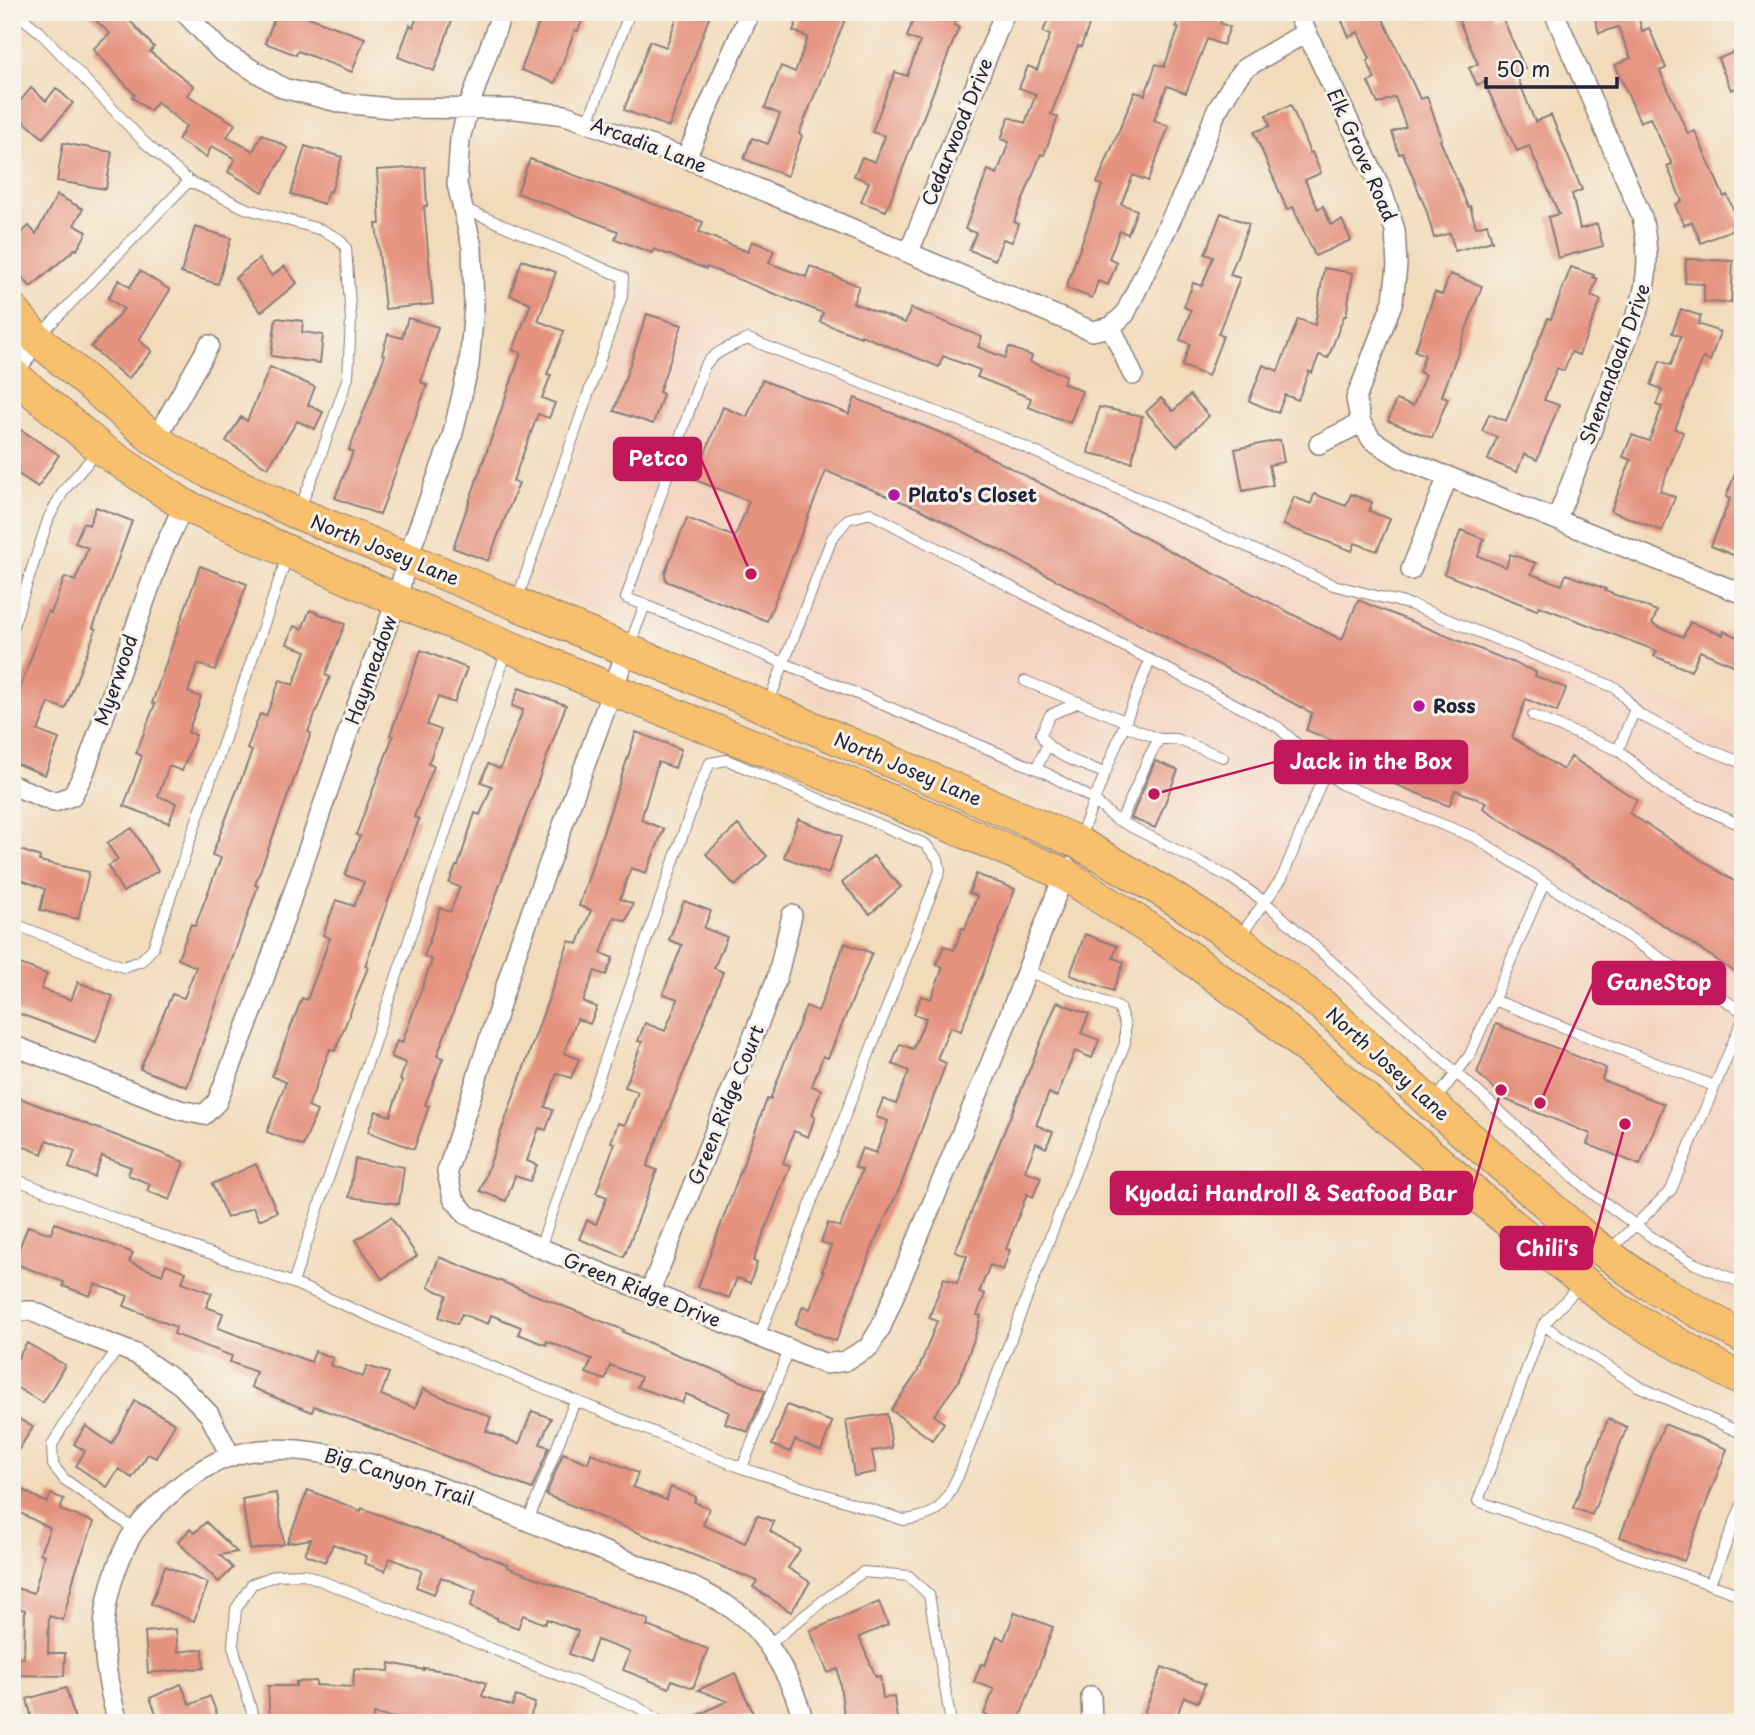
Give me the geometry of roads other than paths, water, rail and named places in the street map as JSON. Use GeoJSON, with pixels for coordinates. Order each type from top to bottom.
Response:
{"type":"FeatureCollection","features":[{"type":"Feature","properties":{"kind":"main road","name":"North Josey Lane"},"geometry":{"type":"LineString","coordinates":[[12,310],[36,338],[155,440],[206,471],[297,513],[767,708],[1077,842],[1167,894],[1237,940],[1323,1006],[1432,1105],[1607,1254],[1645,1282],[1743,1337]]}},
{"type":"Feature","properties":{"kind":"main road","name":"North Josey Lane"},"geometry":{"type":"LineString","coordinates":[[13,375],[100,448],[184,505],[397,600],[613,690],[858,787],[1064,874],[1162,937],[1273,1019],[1511,1225],[1619,1310],[1743,1381]]}},
{"type":"Feature","properties":{"kind":"main road"},"geometry":{"type":"LineString","coordinates":[[1583,1281],[1607,1254]]}},
{"type":"Feature","properties":{"kind":"street","name":"Arcadia Lane"},"geometry":{"type":"LineString","coordinates":[[184,12],[221,51],[283,88],[342,103],[390,108],[516,109],[565,115],[686,158],[1092,331],[1111,327]]}},
{"type":"Feature","properties":{"kind":"street","name":"Haymeadow"},"geometry":{"type":"LineString","coordinates":[[12,1045],[180,1111],[204,1115],[217,1102],[255,1005],[397,600],[407,559],[452,437],[469,365],[474,306],[472,247],[457,184],[457,161],[468,109],[502,12]]}},
{"type":"Feature","properties":{"kind":"street"},"geometry":{"type":"LineString","coordinates":[[686,158],[750,12]]}},
{"type":"Feature","properties":{"kind":"street","name":"Cedarwood Drive"},"geometry":{"type":"LineString","coordinates":[[909,252],[1004,12]]}},
{"type":"Feature","properties":{"kind":"street","name":"Elk Grove Road"},"geometry":{"type":"LineString","coordinates":[[1297,12],[1382,191],[1395,230],[1395,286],[1356,399],[1361,423]]}},
{"type":"Feature","properties":{"kind":"street","name":"Shenandoah Drive"},"geometry":{"type":"LineString","coordinates":[[1554,12],[1642,217],[1648,243],[1646,287],[1557,519]]}},
{"type":"Feature","properties":{"kind":"street"},"geometry":{"type":"LineString","coordinates":[[1133,375],[1111,327],[1125,314],[1135,297],[1190,180],[1216,112],[1245,68],[1305,33]]}},
{"type":"Feature","properties":{"kind":"street"},"geometry":{"type":"LineString","coordinates":[[13,375],[36,338]]}},
{"type":"Feature","properties":{"kind":"street"},"geometry":{"type":"LineString","coordinates":[[155,440],[209,345]]}},
{"type":"Feature","properties":{"kind":"street"},"geometry":{"type":"LineString","coordinates":[[1319,444],[1361,423],[1372,440],[1401,458],[1743,594]]}},
{"type":"Feature","properties":{"kind":"street"},"geometry":{"type":"LineString","coordinates":[[1411,570],[1448,476]]}},
{"type":"Feature","properties":{"kind":"street","name":"Myerwood"},"geometry":{"type":"LineString","coordinates":[[12,785],[54,802],[72,796],[84,773],[162,552],[184,505]]}},
{"type":"Feature","properties":{"kind":"street","name":"Green Ridge Drive"},"geometry":{"type":"LineString","coordinates":[[627,650],[518,948],[447,1172],[453,1198],[467,1215],[540,1248],[826,1364],[845,1361],[869,1347],[881,1327],[909,1262],[1077,842]]}},
{"type":"Feature","properties":{"kind":"street","name":"Green Ridge Court"},"geometry":{"type":"LineString","coordinates":[[650,1292],[777,978],[792,915]]}},
{"type":"Feature","properties":{"kind":"street"},"geometry":{"type":"LineString","coordinates":[[12,1311],[32,1311],[136,1354],[181,1385],[209,1414],[231,1457]]}},
{"type":"Feature","properties":{"kind":"street","name":"Big Canyon Trail"},"geometry":{"type":"LineString","coordinates":[[115,1721],[103,1620],[108,1591],[134,1529],[182,1482],[213,1463],[247,1452],[309,1449],[391,1470],[528,1521],[713,1597],[740,1614],[783,1669],[797,1698],[804,1723]]}},
{"type":"Feature","properties":{"kind":"street"},"geometry":{"type":"LineString","coordinates":[[1091,1696],[1092,1723]]}},
{"type":"Feature","properties":{"kind":"lane"},"geometry":{"type":"LineString","coordinates":[[15,12],[40,32],[143,141],[189,181],[245,208],[322,230],[339,239],[346,248],[351,320],[348,377],[318,463],[297,513]]}},
{"type":"Feature","properties":{"kind":"lane"},"geometry":{"type":"LineString","coordinates":[[588,122],[630,12]]}},
{"type":"Feature","properties":{"kind":"lane"},"geometry":{"type":"LineString","coordinates":[[36,338],[189,181]]}},
{"type":"Feature","properties":{"kind":"lane"},"geometry":{"type":"LineString","coordinates":[[463,208],[623,277],[622,296],[515,603]]}},
{"type":"Feature","properties":{"kind":"lane"},"geometry":{"type":"LineString","coordinates":[[1743,763],[1705,748],[1640,715],[1616,688],[1412,605],[1333,585],[1004,438],[748,339],[724,349],[709,359],[704,367],[626,598],[1036,769],[1093,801],[1121,821],[1231,878],[1265,902],[1589,1191],[1695,1264],[1743,1283]]}},
{"type":"Feature","properties":{"kind":"lane"},"geometry":{"type":"LineString","coordinates":[[12,629],[50,517],[64,490],[100,448]]}},
{"type":"Feature","properties":{"kind":"lane"},"geometry":{"type":"LineString","coordinates":[[767,708],[832,538],[848,519],[870,513],[1278,727],[1341,784],[1476,838],[1743,1012]]}},
{"type":"Feature","properties":{"kind":"lane"},"geometry":{"type":"LineString","coordinates":[[12,923],[124,967],[141,961],[153,948],[289,553]]}},
{"type":"Feature","properties":{"kind":"lane"},"geometry":{"type":"LineString","coordinates":[[627,650],[645,605]]}},
{"type":"Feature","properties":{"kind":"lane"},"geometry":{"type":"LineString","coordinates":[[293,1283],[508,646]]}},
{"type":"Feature","properties":{"kind":"lane"},"geometry":{"type":"LineString","coordinates":[[1077,842],[1150,660]]}},
{"type":"Feature","properties":{"kind":"lane"},"geometry":{"type":"LineString","coordinates":[[1025,681],[1079,702],[1159,739],[1176,739],[1223,757]]}},
{"type":"Feature","properties":{"kind":"lane"},"geometry":{"type":"LineString","coordinates":[[1079,702],[1055,711],[1046,720],[1041,734],[1047,746],[1104,773]]}},
{"type":"Feature","properties":{"kind":"lane"},"geometry":{"type":"LineString","coordinates":[[1618,750],[1635,709]]}},
{"type":"Feature","properties":{"kind":"lane"},"geometry":{"type":"LineString","coordinates":[[1533,716],[1618,750],[1667,792],[1743,826]]}},
{"type":"Feature","properties":{"kind":"lane"},"geometry":{"type":"LineString","coordinates":[[1121,821],[1159,739]]}},
{"type":"Feature","properties":{"kind":"lane"},"geometry":{"type":"LineString","coordinates":[[1036,769],[1047,746]]}},
{"type":"Feature","properties":{"kind":"lane"},"geometry":{"type":"LineString","coordinates":[[540,1248],[701,782],[710,763],[727,760],[925,844],[939,859],[940,871],[759,1338]]}},
{"type":"Feature","properties":{"kind":"lane"},"geometry":{"type":"LineString","coordinates":[[1237,940],[1282,878],[1326,770]]}},
{"type":"Feature","properties":{"kind":"lane"},"geometry":{"type":"LineString","coordinates":[[1432,1105],[1470,1055],[1544,883]]}},
{"type":"Feature","properties":{"kind":"lane"},"geometry":{"type":"LineString","coordinates":[[12,1178],[150,1232],[293,1283],[742,1468],[904,1520],[928,1517],[943,1506],[958,1476],[1125,1043],[1125,1025],[1119,1008],[1027,971]]}},
{"type":"Feature","properties":{"kind":"lane"},"geometry":{"type":"LineString","coordinates":[[1494,1000],[1714,1086]]}},
{"type":"Feature","properties":{"kind":"lane"},"geometry":{"type":"LineString","coordinates":[[1607,1254],[1671,1191],[1743,1019]]}},
{"type":"Feature","properties":{"kind":"lane"},"geometry":{"type":"LineString","coordinates":[[1583,1281],[1543,1325],[1478,1500],[1743,1596]]}},
{"type":"Feature","properties":{"kind":"lane"},"geometry":{"type":"LineString","coordinates":[[1543,1325],[1638,1387],[1743,1434]]}},
{"type":"Feature","properties":{"kind":"lane"},"geometry":{"type":"LineString","coordinates":[[119,1347],[63,1426],[52,1446],[53,1465],[64,1479],[134,1529]]}},
{"type":"Feature","properties":{"kind":"lane"},"geometry":{"type":"LineString","coordinates":[[742,1468],[789,1350]]}},
{"type":"Feature","properties":{"kind":"lane"},"geometry":{"type":"LineString","coordinates":[[528,1521],[575,1401]]}},
{"type":"Feature","properties":{"kind":"lane"},"geometry":{"type":"LineString","coordinates":[[1710,1584],[1743,1502]]}},
{"type":"Feature","properties":{"kind":"lane"},"geometry":{"type":"LineString","coordinates":[[766,1646],[863,1572],[909,1576],[929,1595],[951,1723]]}},
{"type":"Feature","properties":{"kind":"lane"},"geometry":{"type":"LineString","coordinates":[[255,1723],[233,1646],[236,1609],[252,1584],[277,1575],[304,1574],[636,1706],[663,1723]]}},
{"type":"Feature","properties":{"kind":"place","name":"Plato's Closet"},"geometry":{"type":"Point","coordinates":[894,495]}},
{"type":"Feature","properties":{"kind":"place","name":"Petco"},"geometry":{"type":"Point","coordinates":[751,574]}},
{"type":"Feature","properties":{"kind":"place","name":"Ross"},"geometry":{"type":"Point","coordinates":[1419,706]}},
{"type":"Feature","properties":{"kind":"place","name":"Jack in the Box"},"geometry":{"type":"Point","coordinates":[1154,794]}},
{"type":"Feature","properties":{"kind":"place","name":"Kyodai Handroll & Seafood Bar"},"geometry":{"type":"Point","coordinates":[1501,1090]}},
{"type":"Feature","properties":{"kind":"place","name":"GaneStop"},"geometry":{"type":"Point","coordinates":[1540,1103]}},
{"type":"Feature","properties":{"kind":"place","name":"Chili's"},"geometry":{"type":"Point","coordinates":[1625,1124]}}]}
